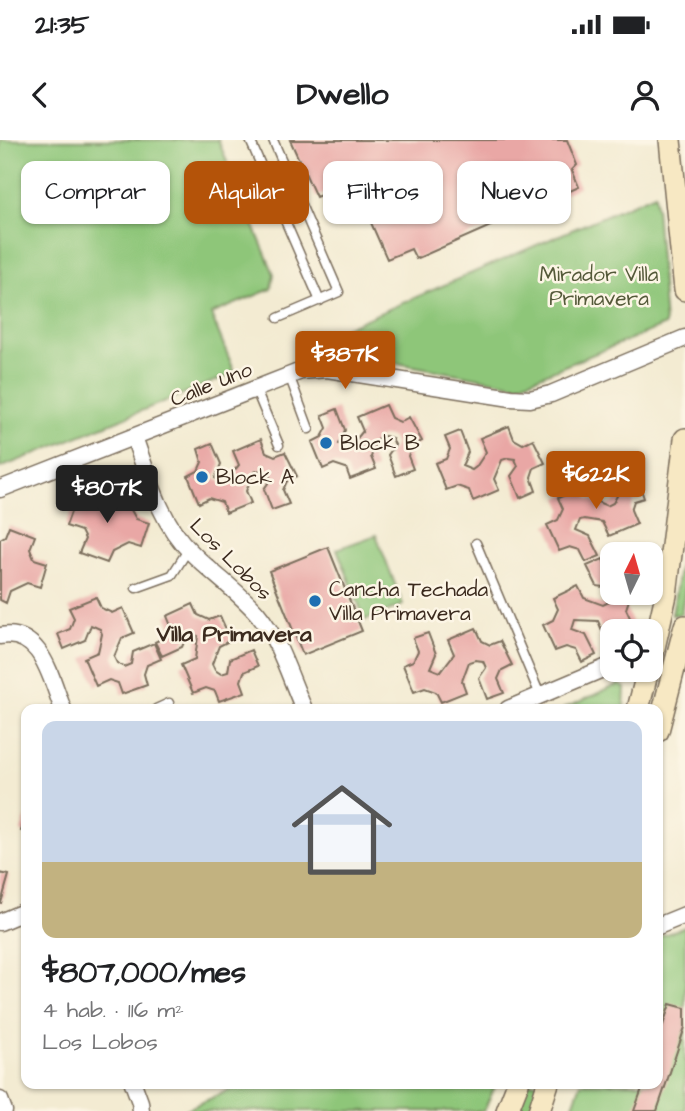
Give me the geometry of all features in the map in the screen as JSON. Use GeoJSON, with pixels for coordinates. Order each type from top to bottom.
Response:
{"type":"FeatureCollection","features":[{"type":"Feature","properties":{"kind":"main road"},"geometry":{"type":"LineString","coordinates":[[670,140],[685,290]]}},
{"type":"Feature","properties":{"kind":"main road"},"geometry":{"type":"LineString","coordinates":[[659,619],[670,572],[685,439]]}},
{"type":"Feature","properties":{"kind":"main road"},"geometry":{"type":"LineString","coordinates":[[663,712],[684,632]]}},
{"type":"Feature","properties":{"kind":"main road"},"geometry":{"type":"LineString","coordinates":[[639,704],[645,682]]}},
{"type":"Feature","properties":{"kind":"main road"},"geometry":{"type":"LineString","coordinates":[[507,1111],[516,1089]]}},
{"type":"Feature","properties":{"kind":"main road"},"geometry":{"type":"LineString","coordinates":[[539,1111],[546,1089]]}},
{"type":"Feature","properties":{"kind":"street","name":"Calle Uno"},"geometry":{"type":"LineString","coordinates":[[0,489],[255,388],[312,369],[530,399],[551,394],[685,338]]}},
{"type":"Feature","properties":{"kind":"street","name":"Los Lobos"},"geometry":{"type":"LineString","coordinates":[[134,437],[163,513],[188,550],[257,613],[268,629],[302,704]]}},
{"type":"Feature","properties":{"kind":"street"},"geometry":{"type":"LineString","coordinates":[[663,645],[684,632]]}},
{"type":"Feature","properties":{"kind":"street"},"geometry":{"type":"LineString","coordinates":[[0,636],[20,637],[37,648],[61,704]]}},
{"type":"Feature","properties":{"kind":"street"},"geometry":{"type":"LineString","coordinates":[[519,704],[600,670]]}},
{"type":"Feature","properties":{"kind":"street"},"geometry":{"type":"LineString","coordinates":[[0,922],[21,913]]}},
{"type":"Feature","properties":{"kind":"street"},"geometry":{"type":"LineString","coordinates":[[663,924],[685,915]]}},
{"type":"Feature","properties":{"kind":"street"},"geometry":{"type":"LineString","coordinates":[[135,1089],[141,1111]]}},
{"type":"Feature","properties":{"kind":"street"},"geometry":{"type":"LineString","coordinates":[[0,1100],[4,1111]]}},
{"type":"Feature","properties":{"kind":"lane"},"geometry":{"type":"LineString","coordinates":[[250,140],[320,300]]}},
{"type":"Feature","properties":{"kind":"lane"},"geometry":{"type":"LineString","coordinates":[[273,140],[339,292],[278,318]]}},
{"type":"Feature","properties":{"kind":"lane"},"geometry":{"type":"LineString","coordinates":[[289,375],[309,429]]}},
{"type":"Feature","properties":{"kind":"lane"},"geometry":{"type":"LineString","coordinates":[[255,388],[279,446]]}},
{"type":"Feature","properties":{"kind":"lane"},"geometry":{"type":"LineString","coordinates":[[476,543],[540,695]]}},
{"type":"Feature","properties":{"kind":"lane"},"geometry":{"type":"LineString","coordinates":[[136,588],[172,575],[188,550]]}},
{"type":"Feature","properties":{"kind":"green space"},"geometry":{"type":"Polygon","coordinates":[[[0,140],[218,140],[227,161],[184,161],[184,224],[253,224],[274,274],[271,289],[211,314],[235,373],[0,468],[0,140]]]}},
{"type":"Feature","properties":{"kind":"green space","name":"Mirador Villa Primavera"},"geometry":{"type":"Polygon","coordinates":[[[655,194],[665,325],[518,385],[303,346],[655,194]]]}},
{"type":"Feature","properties":{"kind":"green space"},"geometry":{"type":"Polygon","coordinates":[[[685,530],[685,589],[681,614],[672,615],[685,530]]]}},
{"type":"Feature","properties":{"kind":"green space"},"geometry":{"type":"Polygon","coordinates":[[[376,535],[403,605],[365,620],[337,549],[376,535]]]}},
{"type":"Feature","properties":{"kind":"green space"},"geometry":{"type":"Polygon","coordinates":[[[619,684],[625,688],[624,704],[574,704],[619,684]]]}},
{"type":"Feature","properties":{"kind":"green space"},"geometry":{"type":"Polygon","coordinates":[[[685,927],[685,1111],[571,1111],[579,1089],[663,1089],[663,935],[685,927]]]}},
{"type":"Feature","properties":{"kind":"green space"},"geometry":{"type":"Polygon","coordinates":[[[232,1089],[493,1089],[484,1111],[183,1111],[232,1089]]]}},
{"type":"Feature","properties":{"kind":"green space"},"geometry":{"type":"Polygon","coordinates":[[[523,1089],[539,1089],[532,1111],[515,1111],[523,1089]]]}},
{"type":"Feature","properties":{"kind":"building"},"geometry":{"type":"Polygon","coordinates":[[[290,140],[567,140],[577,165],[572,170],[579,187],[571,191],[571,161],[457,161],[457,224],[495,224],[416,259],[411,249],[387,259],[372,224],[443,224],[443,161],[323,161],[323,194],[316,197],[309,182],[309,161],[300,161],[290,140]]]}},
{"type":"Feature","properties":{"kind":"building","name":"Block B"},"geometry":{"type":"Polygon","coordinates":[[[385,405],[391,418],[400,422],[409,417],[422,441],[411,447],[408,456],[413,469],[396,476],[388,455],[395,445],[392,438],[385,436],[378,438],[371,457],[376,469],[350,479],[346,468],[334,464],[323,469],[312,442],[322,437],[327,428],[322,415],[337,409],[345,430],[339,444],[349,448],[363,431],[357,417],[385,405]]]}},
{"type":"Feature","properties":{"kind":"building"},"geometry":{"type":"Polygon","coordinates":[[[509,426],[514,439],[523,444],[533,439],[545,463],[534,468],[531,477],[536,491],[520,498],[511,476],[518,466],[515,459],[508,458],[502,460],[494,479],[499,490],[473,501],[469,490],[457,486],[446,490],[435,463],[446,459],[450,449],[445,437],[460,431],[468,452],[462,466],[472,470],[486,452],[480,438],[509,426]]]}},
{"type":"Feature","properties":{"kind":"building","name":"Block A"},"geometry":{"type":"Polygon","coordinates":[[[261,439],[266,452],[275,456],[285,452],[297,476],[287,481],[283,490],[289,504],[272,510],[264,489],[271,479],[267,472],[260,470],[254,472],[246,491],[251,503],[226,513],[222,502],[209,498],[199,503],[188,476],[198,471],[202,462],[198,449],[212,443],[221,464],[215,478],[224,483],[239,465],[233,451],[261,439]]]}},
{"type":"Feature","properties":{"kind":"building"},"geometry":{"type":"Polygon","coordinates":[[[608,460],[615,473],[623,476],[635,472],[644,498],[634,501],[631,510],[637,524],[609,536],[602,522],[580,520],[576,530],[590,536],[600,556],[586,562],[580,550],[570,547],[559,551],[547,525],[558,520],[563,509],[558,498],[583,487],[588,498],[607,506],[613,503],[617,496],[614,489],[602,487],[592,467],[608,460]]]}},
{"type":"Feature","properties":{"kind":"building"},"geometry":{"type":"Polygon","coordinates":[[[111,487],[137,497],[131,510],[136,519],[149,523],[141,548],[128,544],[112,552],[107,563],[79,553],[85,539],[81,531],[66,526],[76,498],[93,504],[106,497],[111,487]]]}},
{"type":"Feature","properties":{"kind":"building"},"geometry":{"type":"Polygon","coordinates":[[[9,526],[35,536],[30,549],[34,559],[47,563],[40,587],[27,583],[10,591],[6,603],[0,600],[0,539],[5,536],[9,526]]]}},
{"type":"Feature","properties":{"kind":"building","name":"Cancha Techada Villa Primavera"},"geometry":{"type":"Polygon","coordinates":[[[328,547],[362,631],[303,655],[269,571],[328,547]]]}},
{"type":"Feature","properties":{"kind":"building"},"geometry":{"type":"Polygon","coordinates":[[[600,560],[600,586],[597,586],[587,566],[600,560]]]}},
{"type":"Feature","properties":{"kind":"building"},"geometry":{"type":"Polygon","coordinates":[[[578,586],[584,598],[600,606],[627,606],[631,619],[600,619],[600,626],[598,621],[575,620],[572,630],[586,635],[596,655],[582,662],[576,650],[566,647],[555,651],[543,625],[553,620],[558,609],[553,598],[578,586]]]}},
{"type":"Feature","properties":{"kind":"building"},"geometry":{"type":"Polygon","coordinates":[[[96,597],[101,608],[112,613],[123,608],[134,633],[122,638],[114,657],[117,663],[124,667],[131,664],[133,652],[154,643],[161,659],[147,665],[144,674],[147,685],[122,694],[118,683],[109,680],[96,686],[84,658],[98,652],[102,634],[100,629],[91,625],[85,640],[64,649],[58,634],[70,629],[74,618],[69,608],[96,597]]]}},
{"type":"Feature","properties":{"kind":"building"},"geometry":{"type":"Polygon","coordinates":[[[193,604],[198,615],[209,620],[220,616],[231,640],[219,646],[212,664],[215,670],[221,674],[228,672],[230,659],[251,650],[258,666],[244,672],[241,681],[245,692],[219,701],[215,691],[206,688],[193,693],[181,665],[195,659],[198,636],[188,633],[182,647],[162,656],[155,642],[167,636],[171,626],[167,616],[193,604]]]}},
{"type":"Feature","properties":{"kind":"building"},"geometry":{"type":"Polygon","coordinates":[[[476,628],[482,641],[490,645],[500,641],[512,665],[502,670],[498,679],[504,693],[487,699],[479,678],[486,668],[483,661],[475,660],[469,662],[462,681],[466,692],[441,702],[436,692],[425,688],[414,692],[403,665],[413,661],[418,651],[413,638],[428,633],[436,654],[430,668],[440,672],[454,654],[448,640],[476,628]]]}},
{"type":"Feature","properties":{"kind":"building"},"geometry":{"type":"Polygon","coordinates":[[[0,873],[9,875],[1,903],[0,903],[0,873]]]}},
{"type":"Feature","properties":{"kind":"building"},"geometry":{"type":"Polygon","coordinates":[[[670,1004],[685,1008],[685,1027],[657,1111],[634,1111],[642,1089],[663,1089],[663,1025],[670,1004]]]}},
{"type":"Feature","properties":{"kind":"place","name":"Block B"},"geometry":{"type":"Point","coordinates":[326,443]}},
{"type":"Feature","properties":{"kind":"place","name":"Block A"},"geometry":{"type":"Point","coordinates":[202,477]}},
{"type":"Feature","properties":{"kind":"place","name":"Cancha Techada Villa Primavera"},"geometry":{"type":"Point","coordinates":[315,601]}},
{"type":"Feature","properties":{"kind":"district","name":"Villa Primavera"},"geometry":{"type":"Point","coordinates":[234,633]}}]}
